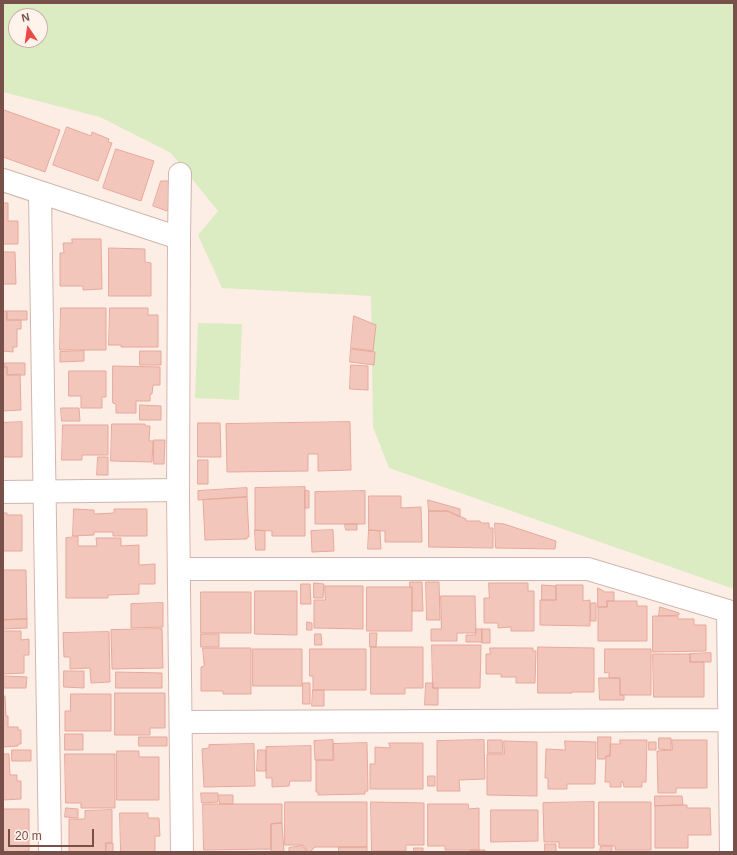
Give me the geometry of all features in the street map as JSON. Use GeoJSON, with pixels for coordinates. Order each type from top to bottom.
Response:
{"type":"FeatureCollection","features":[{"type":"Feature","properties":{"kind":"street"},"geometry":{"type":"LineString","coordinates":[[180,174],[178,490],[182,852]]}},
{"type":"Feature","properties":{"kind":"street"},"geometry":{"type":"LineString","coordinates":[[3,180],[179,238]]}},
{"type":"Feature","properties":{"kind":"street"},"geometry":{"type":"LineString","coordinates":[[40,193],[50,852]]}},
{"type":"Feature","properties":{"kind":"street"},"geometry":{"type":"LineString","coordinates":[[3,492],[178,490]]}},
{"type":"Feature","properties":{"kind":"street"},"geometry":{"type":"LineString","coordinates":[[179,569],[588,569],[728,611],[732,720],[731,852]]}},
{"type":"Feature","properties":{"kind":"street"},"geometry":{"type":"LineString","coordinates":[[181,722],[732,720]]}},
{"type":"Feature","properties":{"kind":"green space"},"geometry":{"type":"Polygon","coordinates":[[[3,3],[734,3],[734,589],[389,468],[373,427],[371,296],[222,288],[198,235],[218,211],[171,153],[100,117],[3,92],[3,3]]]}},
{"type":"Feature","properties":{"kind":"green space"},"geometry":{"type":"Polygon","coordinates":[[[198,323],[242,324],[239,400],[195,398],[198,323]]]}},
{"type":"Feature","properties":{"kind":"building"},"geometry":{"type":"Polygon","coordinates":[[[4,110],[60,130],[45,172],[3,157],[4,110]]]}},
{"type":"Feature","properties":{"kind":"building"},"geometry":{"type":"Polygon","coordinates":[[[67,127],[91,136],[92,132],[109,139],[108,142],[112,143],[98,181],[53,165],[67,127]]]}},
{"type":"Feature","properties":{"kind":"building"},"geometry":{"type":"Polygon","coordinates":[[[116,149],[154,161],[141,201],[103,188],[116,149]]]}},
{"type":"Feature","properties":{"kind":"building"},"geometry":{"type":"Polygon","coordinates":[[[161,181],[170,181],[171,199],[167,211],[153,206],[161,181]]]}},
{"type":"Feature","properties":{"kind":"building"},"geometry":{"type":"Polygon","coordinates":[[[3,203],[8,203],[8,221],[18,221],[18,244],[3,244],[3,203]]]}},
{"type":"Feature","properties":{"kind":"building"},"geometry":{"type":"Polygon","coordinates":[[[72,239],[101,239],[102,289],[83,290],[83,286],[60,286],[60,253],[64,253],[63,243],[72,243],[72,239]]]}},
{"type":"Feature","properties":{"kind":"building"},"geometry":{"type":"Polygon","coordinates":[[[109,248],[145,249],[145,262],[151,263],[151,296],[109,296],[109,248]]]}},
{"type":"Feature","properties":{"kind":"building"},"geometry":{"type":"Polygon","coordinates":[[[3,252],[15,252],[16,284],[3,284],[3,252]]]}},
{"type":"Feature","properties":{"kind":"building"},"geometry":{"type":"Polygon","coordinates":[[[61,308],[106,308],[106,350],[60,350],[61,308]]]}},
{"type":"Feature","properties":{"kind":"building"},"geometry":{"type":"Polygon","coordinates":[[[110,308],[148,308],[148,315],[158,315],[158,347],[121,347],[121,345],[109,345],[110,308]]]}},
{"type":"Feature","properties":{"kind":"building"},"geometry":{"type":"Polygon","coordinates":[[[3,311],[7,311],[7,320],[21,320],[21,329],[17,329],[17,347],[13,347],[13,352],[3,351],[3,311]]]}},
{"type":"Feature","properties":{"kind":"building"},"geometry":{"type":"Polygon","coordinates":[[[7,311],[27,311],[27,320],[7,320],[7,311]]]}},
{"type":"Feature","properties":{"kind":"building"},"geometry":{"type":"Polygon","coordinates":[[[354,316],[376,325],[373,351],[351,348],[354,316]]]}},
{"type":"Feature","properties":{"kind":"building"},"geometry":{"type":"Polygon","coordinates":[[[351,349],[375,352],[374,365],[350,362],[351,349]]]}},
{"type":"Feature","properties":{"kind":"building"},"geometry":{"type":"Polygon","coordinates":[[[84,351],[84,361],[60,362],[60,352],[84,351]]]}},
{"type":"Feature","properties":{"kind":"building"},"geometry":{"type":"Polygon","coordinates":[[[140,351],[161,351],[161,365],[140,365],[140,351]]]}},
{"type":"Feature","properties":{"kind":"building"},"geometry":{"type":"Polygon","coordinates":[[[5,363],[25,363],[25,375],[7,375],[7,367],[5,367],[5,363]]]}},
{"type":"Feature","properties":{"kind":"building"},"geometry":{"type":"Polygon","coordinates":[[[351,365],[368,366],[368,390],[350,389],[351,365]]]}},
{"type":"Feature","properties":{"kind":"building"},"geometry":{"type":"Polygon","coordinates":[[[113,366],[160,367],[160,385],[153,385],[152,394],[150,394],[150,401],[136,401],[136,413],[116,413],[116,404],[113,403],[113,366]]]}},
{"type":"Feature","properties":{"kind":"building"},"geometry":{"type":"Polygon","coordinates":[[[3,367],[7,367],[7,375],[20,374],[21,410],[3,411],[3,367]]]}},
{"type":"Feature","properties":{"kind":"building"},"geometry":{"type":"Polygon","coordinates":[[[69,371],[106,371],[106,397],[102,397],[102,408],[81,408],[81,396],[69,396],[69,371]]]}},
{"type":"Feature","properties":{"kind":"building"},"geometry":{"type":"Polygon","coordinates":[[[140,405],[161,406],[161,420],[140,420],[140,405]]]}},
{"type":"Feature","properties":{"kind":"building"},"geometry":{"type":"Polygon","coordinates":[[[61,408],[79,408],[80,421],[62,421],[61,408]]]}},
{"type":"Feature","properties":{"kind":"building"},"geometry":{"type":"Polygon","coordinates":[[[22,422],[22,457],[3,457],[3,423],[22,422]]]}},
{"type":"Feature","properties":{"kind":"building"},"geometry":{"type":"Polygon","coordinates":[[[350,422],[351,470],[318,471],[318,454],[308,454],[308,471],[227,472],[226,424],[350,422]]]}},
{"type":"Feature","properties":{"kind":"building"},"geometry":{"type":"Polygon","coordinates":[[[198,423],[220,423],[221,457],[198,457],[198,423]]]}},
{"type":"Feature","properties":{"kind":"building"},"geometry":{"type":"Polygon","coordinates":[[[112,424],[145,424],[146,426],[150,426],[149,441],[153,441],[152,462],[111,461],[112,424]]]}},
{"type":"Feature","properties":{"kind":"building"},"geometry":{"type":"Polygon","coordinates":[[[63,425],[108,425],[108,455],[82,455],[82,460],[62,460],[63,425]]]}},
{"type":"Feature","properties":{"kind":"building"},"geometry":{"type":"Polygon","coordinates":[[[154,440],[165,440],[164,464],[154,464],[154,440]]]}},
{"type":"Feature","properties":{"kind":"building"},"geometry":{"type":"Polygon","coordinates":[[[98,457],[108,457],[108,475],[97,475],[98,457]]]}},
{"type":"Feature","properties":{"kind":"building"},"geometry":{"type":"Polygon","coordinates":[[[198,460],[208,460],[208,484],[198,484],[198,460]]]}},
{"type":"Feature","properties":{"kind":"building"},"geometry":{"type":"Polygon","coordinates":[[[305,487],[305,536],[272,536],[272,531],[255,530],[255,488],[305,487]]]}},
{"type":"Feature","properties":{"kind":"building"},"geometry":{"type":"Polygon","coordinates":[[[247,488],[247,497],[198,500],[198,491],[247,488]]]}},
{"type":"Feature","properties":{"kind":"building"},"geometry":{"type":"Polygon","coordinates":[[[305,490],[309,491],[309,508],[305,508],[305,490]]]}},
{"type":"Feature","properties":{"kind":"building"},"geometry":{"type":"Polygon","coordinates":[[[365,491],[365,524],[315,524],[315,492],[365,491]]]}},
{"type":"Feature","properties":{"kind":"building"},"geometry":{"type":"Polygon","coordinates":[[[369,496],[401,496],[401,508],[421,507],[422,542],[385,542],[385,531],[369,530],[369,496]]]}},
{"type":"Feature","properties":{"kind":"building"},"geometry":{"type":"Polygon","coordinates":[[[247,497],[249,537],[247,537],[247,539],[205,540],[203,500],[247,497]]]}},
{"type":"Feature","properties":{"kind":"building"},"geometry":{"type":"Polygon","coordinates":[[[428,500],[460,509],[460,517],[447,511],[429,511],[428,500]]]}},
{"type":"Feature","properties":{"kind":"building"},"geometry":{"type":"Polygon","coordinates":[[[74,509],[94,510],[94,514],[114,513],[114,509],[147,509],[147,536],[113,536],[113,532],[94,532],[94,535],[73,536],[74,509]]]}},
{"type":"Feature","properties":{"kind":"building"},"geometry":{"type":"Polygon","coordinates":[[[429,511],[448,511],[466,519],[466,521],[480,521],[481,523],[489,523],[489,528],[493,528],[493,548],[429,547],[429,511]]]}},
{"type":"Feature","properties":{"kind":"building"},"geometry":{"type":"Polygon","coordinates":[[[3,513],[7,513],[7,515],[22,515],[22,551],[3,551],[3,513]]]}},
{"type":"Feature","properties":{"kind":"building"},"geometry":{"type":"Polygon","coordinates":[[[495,523],[504,524],[556,541],[555,549],[496,548],[495,523]]]}},
{"type":"Feature","properties":{"kind":"building"},"geometry":{"type":"Polygon","coordinates":[[[345,524],[357,524],[357,530],[346,530],[345,524]]]}},
{"type":"Feature","properties":{"kind":"building"},"geometry":{"type":"Polygon","coordinates":[[[255,530],[265,531],[265,550],[256,550],[255,530]]]}},
{"type":"Feature","properties":{"kind":"building"},"geometry":{"type":"Polygon","coordinates":[[[333,530],[334,551],[312,552],[311,531],[333,530]]]}},
{"type":"Feature","properties":{"kind":"building"},"geometry":{"type":"Polygon","coordinates":[[[369,530],[380,531],[381,549],[368,549],[369,530]]]}},
{"type":"Feature","properties":{"kind":"building"},"geometry":{"type":"Polygon","coordinates":[[[78,537],[78,546],[97,546],[96,538],[121,538],[121,546],[139,545],[139,565],[155,564],[155,584],[139,584],[139,594],[108,595],[108,598],[66,598],[66,538],[78,537]]]}},
{"type":"Feature","properties":{"kind":"building"},"geometry":{"type":"Polygon","coordinates":[[[3,570],[26,570],[27,619],[3,620],[3,570]]]}},
{"type":"Feature","properties":{"kind":"building"},"geometry":{"type":"Polygon","coordinates":[[[410,582],[422,582],[423,611],[412,611],[412,587],[410,587],[410,582]]]}},
{"type":"Feature","properties":{"kind":"building"},"geometry":{"type":"Polygon","coordinates":[[[426,582],[439,582],[440,620],[427,620],[426,582]]]}},
{"type":"Feature","properties":{"kind":"building"},"geometry":{"type":"Polygon","coordinates":[[[314,583],[324,584],[323,598],[314,598],[314,583]]]}},
{"type":"Feature","properties":{"kind":"building"},"geometry":{"type":"Polygon","coordinates":[[[489,583],[528,583],[528,591],[534,591],[534,631],[511,631],[511,627],[498,628],[498,623],[484,623],[484,598],[489,598],[489,583]]]}},
{"type":"Feature","properties":{"kind":"building"},"geometry":{"type":"Polygon","coordinates":[[[301,584],[310,584],[311,604],[301,604],[301,584]]]}},
{"type":"Feature","properties":{"kind":"building"},"geometry":{"type":"Polygon","coordinates":[[[542,585],[556,586],[556,600],[542,600],[542,585]]]}},
{"type":"Feature","properties":{"kind":"building"},"geometry":{"type":"Polygon","coordinates":[[[556,585],[583,585],[583,601],[590,600],[590,626],[540,625],[540,600],[556,600],[556,585]]]}},
{"type":"Feature","properties":{"kind":"building"},"geometry":{"type":"Polygon","coordinates":[[[325,586],[363,586],[363,629],[314,628],[314,600],[325,600],[325,586]]]}},
{"type":"Feature","properties":{"kind":"building"},"geometry":{"type":"Polygon","coordinates":[[[367,587],[412,587],[412,631],[367,631],[367,587]]]}},
{"type":"Feature","properties":{"kind":"building"},"geometry":{"type":"Polygon","coordinates":[[[598,588],[605,592],[614,592],[614,601],[607,601],[607,607],[598,607],[598,588]]]}},
{"type":"Feature","properties":{"kind":"building"},"geometry":{"type":"Polygon","coordinates":[[[255,591],[297,591],[297,635],[255,634],[255,591]]]}},
{"type":"Feature","properties":{"kind":"building"},"geometry":{"type":"Polygon","coordinates":[[[201,592],[251,592],[251,633],[201,633],[201,592]]]}},
{"type":"Feature","properties":{"kind":"building"},"geometry":{"type":"Polygon","coordinates":[[[441,596],[475,596],[476,633],[457,633],[457,641],[431,641],[431,629],[441,629],[441,596]]]}},
{"type":"Feature","properties":{"kind":"building"},"geometry":{"type":"Polygon","coordinates":[[[607,601],[637,601],[637,606],[647,606],[647,641],[598,641],[598,607],[607,607],[607,601]]]}},
{"type":"Feature","properties":{"kind":"building"},"geometry":{"type":"Polygon","coordinates":[[[163,603],[163,627],[131,628],[131,604],[163,603]]]}},
{"type":"Feature","properties":{"kind":"building"},"geometry":{"type":"Polygon","coordinates":[[[591,603],[596,603],[596,621],[591,621],[591,603]]]}},
{"type":"Feature","properties":{"kind":"building"},"geometry":{"type":"Polygon","coordinates":[[[660,607],[679,613],[679,615],[659,616],[660,607]]]}},
{"type":"Feature","properties":{"kind":"building"},"geometry":{"type":"Polygon","coordinates":[[[653,616],[678,616],[678,619],[694,619],[694,625],[706,625],[706,651],[653,652],[653,616]]]}},
{"type":"Feature","properties":{"kind":"building"},"geometry":{"type":"Polygon","coordinates":[[[27,619],[27,628],[3,629],[3,620],[27,619]]]}},
{"type":"Feature","properties":{"kind":"building"},"geometry":{"type":"Polygon","coordinates":[[[307,622],[312,623],[312,630],[307,630],[307,622]]]}},
{"type":"Feature","properties":{"kind":"building"},"geometry":{"type":"Polygon","coordinates":[[[162,629],[163,668],[112,669],[111,630],[162,629]]]}},
{"type":"Feature","properties":{"kind":"building"},"geometry":{"type":"Polygon","coordinates":[[[476,629],[482,629],[482,642],[466,642],[466,635],[475,635],[476,629]]]}},
{"type":"Feature","properties":{"kind":"building"},"geometry":{"type":"Polygon","coordinates":[[[482,629],[490,629],[490,643],[482,643],[482,629]]]}},
{"type":"Feature","properties":{"kind":"building"},"geometry":{"type":"Polygon","coordinates":[[[3,631],[21,631],[21,640],[29,639],[29,655],[24,655],[24,673],[3,674],[3,631]]]}},
{"type":"Feature","properties":{"kind":"building"},"geometry":{"type":"Polygon","coordinates":[[[109,632],[110,682],[91,683],[90,668],[70,669],[70,657],[64,657],[63,633],[109,632]]]}},
{"type":"Feature","properties":{"kind":"building"},"geometry":{"type":"Polygon","coordinates":[[[370,633],[377,633],[376,647],[370,647],[370,633]]]}},
{"type":"Feature","properties":{"kind":"building"},"geometry":{"type":"Polygon","coordinates":[[[201,634],[219,634],[219,647],[201,647],[201,634]]]}},
{"type":"Feature","properties":{"kind":"building"},"geometry":{"type":"Polygon","coordinates":[[[315,634],[321,634],[322,645],[315,645],[315,634]]]}},
{"type":"Feature","properties":{"kind":"building"},"geometry":{"type":"Polygon","coordinates":[[[432,645],[481,645],[480,688],[433,688],[432,645]]]}},
{"type":"Feature","properties":{"kind":"building"},"geometry":{"type":"Polygon","coordinates":[[[371,647],[423,647],[423,688],[405,688],[405,694],[371,694],[371,647]]]}},
{"type":"Feature","properties":{"kind":"building"},"geometry":{"type":"Polygon","coordinates":[[[538,647],[594,648],[594,692],[538,693],[538,647]]]}},
{"type":"Feature","properties":{"kind":"building"},"geometry":{"type":"Polygon","coordinates":[[[203,648],[251,648],[251,694],[223,694],[223,691],[201,691],[201,667],[204,666],[203,648]]]}},
{"type":"Feature","properties":{"kind":"building"},"geometry":{"type":"Polygon","coordinates":[[[490,648],[533,648],[533,651],[536,651],[535,683],[516,683],[516,677],[501,677],[501,674],[486,674],[486,654],[490,654],[490,648]]]}},
{"type":"Feature","properties":{"kind":"building"},"geometry":{"type":"Polygon","coordinates":[[[253,649],[302,649],[302,686],[253,686],[253,649]]]}},
{"type":"Feature","properties":{"kind":"building"},"geometry":{"type":"Polygon","coordinates":[[[310,649],[366,649],[366,690],[313,690],[313,676],[310,676],[310,649]]]}},
{"type":"Feature","properties":{"kind":"building"},"geometry":{"type":"Polygon","coordinates":[[[605,649],[651,649],[651,695],[620,695],[620,678],[609,678],[609,672],[605,673],[605,649]]]}},
{"type":"Feature","properties":{"kind":"building"},"geometry":{"type":"Polygon","coordinates":[[[711,653],[711,662],[690,662],[690,654],[711,653]]]}},
{"type":"Feature","properties":{"kind":"building"},"geometry":{"type":"Polygon","coordinates":[[[653,654],[690,654],[690,662],[704,662],[704,697],[654,697],[653,654]]]}},
{"type":"Feature","properties":{"kind":"building"},"geometry":{"type":"Polygon","coordinates":[[[64,671],[84,671],[84,688],[64,687],[64,671]]]}},
{"type":"Feature","properties":{"kind":"building"},"geometry":{"type":"Polygon","coordinates":[[[116,672],[162,673],[162,688],[116,688],[116,672]]]}},
{"type":"Feature","properties":{"kind":"building"},"geometry":{"type":"Polygon","coordinates":[[[4,676],[27,677],[26,688],[4,688],[4,676]]]}},
{"type":"Feature","properties":{"kind":"building"},"geometry":{"type":"Polygon","coordinates":[[[599,678],[620,678],[620,695],[624,695],[624,700],[600,700],[599,678]]]}},
{"type":"Feature","properties":{"kind":"building"},"geometry":{"type":"Polygon","coordinates":[[[303,683],[310,683],[310,704],[303,704],[303,683]]]}},
{"type":"Feature","properties":{"kind":"building"},"geometry":{"type":"Polygon","coordinates":[[[426,683],[433,683],[433,688],[438,688],[438,705],[425,705],[426,683]]]}},
{"type":"Feature","properties":{"kind":"building"},"geometry":{"type":"Polygon","coordinates":[[[313,690],[324,690],[324,706],[312,706],[313,690]]]}},
{"type":"Feature","properties":{"kind":"building"},"geometry":{"type":"Polygon","coordinates":[[[115,693],[165,693],[165,728],[150,728],[150,735],[115,735],[115,693]]]}},
{"type":"Feature","properties":{"kind":"building"},"geometry":{"type":"Polygon","coordinates":[[[71,694],[111,694],[111,731],[65,731],[65,711],[70,711],[71,694]]]}},
{"type":"Feature","properties":{"kind":"building"},"geometry":{"type":"Polygon","coordinates":[[[3,696],[5,696],[8,727],[18,727],[18,730],[21,730],[21,744],[18,744],[18,746],[3,747],[3,696]]]}},
{"type":"Feature","properties":{"kind":"building"},"geometry":{"type":"Polygon","coordinates":[[[65,734],[83,734],[83,750],[65,750],[65,734]]]}},
{"type":"Feature","properties":{"kind":"building"},"geometry":{"type":"Polygon","coordinates":[[[139,737],[167,737],[167,746],[139,746],[139,737]]]}},
{"type":"Feature","properties":{"kind":"building"},"geometry":{"type":"Polygon","coordinates":[[[598,737],[611,737],[610,756],[606,756],[605,759],[598,759],[598,737]]]}},
{"type":"Feature","properties":{"kind":"building"},"geometry":{"type":"Polygon","coordinates":[[[659,738],[671,738],[671,750],[659,749],[659,738]]]}},
{"type":"Feature","properties":{"kind":"building"},"geometry":{"type":"Polygon","coordinates":[[[333,740],[333,760],[315,760],[314,741],[333,740]]]}},
{"type":"Feature","properties":{"kind":"building"},"geometry":{"type":"Polygon","coordinates":[[[484,740],[485,779],[459,780],[460,791],[437,791],[437,741],[484,740]]]}},
{"type":"Feature","properties":{"kind":"building"},"geometry":{"type":"Polygon","coordinates":[[[488,740],[502,740],[503,753],[488,753],[488,740]]]}},
{"type":"Feature","properties":{"kind":"building"},"geometry":{"type":"Polygon","coordinates":[[[620,740],[647,740],[646,782],[642,782],[642,787],[624,787],[623,782],[621,782],[621,787],[610,787],[610,782],[605,782],[606,756],[610,756],[610,744],[620,744],[620,740]]]}},
{"type":"Feature","properties":{"kind":"building"},"geometry":{"type":"Polygon","coordinates":[[[672,740],[707,740],[707,788],[676,788],[676,793],[658,793],[657,751],[672,750],[672,740]]]}},
{"type":"Feature","properties":{"kind":"building"},"geometry":{"type":"Polygon","coordinates":[[[504,741],[537,742],[537,796],[487,795],[487,754],[504,754],[504,741]]]}},
{"type":"Feature","properties":{"kind":"building"},"geometry":{"type":"Polygon","coordinates":[[[565,741],[596,742],[595,784],[567,784],[567,789],[548,789],[548,778],[545,778],[546,749],[565,750],[565,741]]]}},
{"type":"Feature","properties":{"kind":"building"},"geometry":{"type":"Polygon","coordinates":[[[649,742],[656,742],[656,750],[649,750],[649,742]]]}},
{"type":"Feature","properties":{"kind":"building"},"geometry":{"type":"Polygon","coordinates":[[[367,743],[368,791],[365,791],[365,794],[318,795],[318,792],[316,792],[316,760],[334,760],[333,744],[367,743]]]}},
{"type":"Feature","properties":{"kind":"building"},"geometry":{"type":"Polygon","coordinates":[[[389,743],[423,743],[423,789],[370,789],[370,764],[375,764],[375,747],[390,748],[389,743]]]}},
{"type":"Feature","properties":{"kind":"building"},"geometry":{"type":"Polygon","coordinates":[[[254,744],[255,786],[204,787],[202,749],[209,748],[209,745],[254,744]]]}},
{"type":"Feature","properties":{"kind":"building"},"geometry":{"type":"Polygon","coordinates":[[[311,746],[311,781],[290,781],[289,786],[272,787],[272,778],[266,778],[266,747],[311,746]]]}},
{"type":"Feature","properties":{"kind":"building"},"geometry":{"type":"Polygon","coordinates":[[[12,750],[31,750],[31,761],[12,761],[12,750]]]}},
{"type":"Feature","properties":{"kind":"building"},"geometry":{"type":"Polygon","coordinates":[[[258,750],[266,750],[266,771],[257,771],[258,750]]]}},
{"type":"Feature","properties":{"kind":"building"},"geometry":{"type":"Polygon","coordinates":[[[117,751],[139,751],[139,757],[159,757],[159,800],[117,800],[117,751]]]}},
{"type":"Feature","properties":{"kind":"building"},"geometry":{"type":"Polygon","coordinates":[[[3,754],[9,754],[10,775],[17,775],[17,781],[21,781],[21,799],[3,800],[3,754]]]}},
{"type":"Feature","properties":{"kind":"building"},"geometry":{"type":"Polygon","coordinates":[[[65,754],[115,754],[115,808],[81,808],[81,803],[66,803],[65,754]]]}},
{"type":"Feature","properties":{"kind":"building"},"geometry":{"type":"Polygon","coordinates":[[[428,776],[435,776],[435,786],[428,786],[428,776]]]}},
{"type":"Feature","properties":{"kind":"building"},"geometry":{"type":"Polygon","coordinates":[[[201,793],[218,793],[218,802],[202,803],[201,793]]]}},
{"type":"Feature","properties":{"kind":"building"},"geometry":{"type":"Polygon","coordinates":[[[219,795],[233,795],[233,804],[220,804],[219,795]]]}},
{"type":"Feature","properties":{"kind":"building"},"geometry":{"type":"Polygon","coordinates":[[[655,796],[682,796],[683,805],[655,806],[655,796]]]}},
{"type":"Feature","properties":{"kind":"building"},"geometry":{"type":"Polygon","coordinates":[[[285,802],[367,802],[367,847],[315,847],[308,852],[303,845],[285,845],[285,802]]]}},
{"type":"Feature","properties":{"kind":"building"},"geometry":{"type":"Polygon","coordinates":[[[371,802],[424,803],[424,845],[406,845],[406,851],[372,851],[371,802]]]}},
{"type":"Feature","properties":{"kind":"building"},"geometry":{"type":"Polygon","coordinates":[[[594,802],[594,848],[559,848],[559,842],[544,842],[543,803],[594,802]]]}},
{"type":"Feature","properties":{"kind":"building"},"geometry":{"type":"Polygon","coordinates":[[[599,802],[651,802],[651,850],[615,850],[615,846],[599,845],[599,802]]]}},
{"type":"Feature","properties":{"kind":"building"},"geometry":{"type":"Polygon","coordinates":[[[203,804],[282,804],[282,823],[271,824],[271,849],[204,850],[203,804]]]}},
{"type":"Feature","properties":{"kind":"building"},"geometry":{"type":"Polygon","coordinates":[[[428,804],[468,804],[469,809],[479,808],[479,850],[445,850],[445,846],[428,846],[428,804]]]}},
{"type":"Feature","properties":{"kind":"building"},"geometry":{"type":"Polygon","coordinates":[[[687,805],[687,808],[710,808],[711,835],[688,835],[688,848],[655,848],[655,806],[687,805]]]}},
{"type":"Feature","properties":{"kind":"building"},"geometry":{"type":"Polygon","coordinates":[[[66,808],[78,809],[78,818],[65,817],[66,808]]]}},
{"type":"Feature","properties":{"kind":"building"},"geometry":{"type":"Polygon","coordinates":[[[3,809],[29,809],[29,851],[7,852],[7,850],[3,850],[3,809]]]}},
{"type":"Feature","properties":{"kind":"building"},"geometry":{"type":"Polygon","coordinates":[[[112,810],[112,843],[106,843],[106,852],[69,852],[69,819],[85,819],[85,811],[112,810]]]}},
{"type":"Feature","properties":{"kind":"building"},"geometry":{"type":"Polygon","coordinates":[[[491,810],[538,810],[538,841],[491,842],[491,810]]]}},
{"type":"Feature","properties":{"kind":"building"},"geometry":{"type":"Polygon","coordinates":[[[120,813],[148,813],[148,818],[159,818],[160,836],[155,836],[155,852],[121,852],[120,813]]]}},
{"type":"Feature","properties":{"kind":"building"},"geometry":{"type":"Polygon","coordinates":[[[282,823],[284,852],[271,852],[271,824],[282,823]]]}},
{"type":"Feature","properties":{"kind":"building"},"geometry":{"type":"Polygon","coordinates":[[[106,843],[113,843],[113,852],[106,852],[106,843]]]}},
{"type":"Feature","properties":{"kind":"building"},"geometry":{"type":"Polygon","coordinates":[[[545,844],[556,844],[556,852],[545,852],[545,844]]]}},
{"type":"Feature","properties":{"kind":"building"},"geometry":{"type":"Polygon","coordinates":[[[302,846],[307,852],[289,852],[289,848],[302,846]]]}},
{"type":"Feature","properties":{"kind":"building"},"geometry":{"type":"Polygon","coordinates":[[[601,846],[612,846],[612,852],[600,852],[601,846]]]}},
{"type":"Feature","properties":{"kind":"building"},"geometry":{"type":"Polygon","coordinates":[[[339,847],[367,847],[367,852],[339,852],[339,847]]]}},
{"type":"Feature","properties":{"kind":"building"},"geometry":{"type":"Polygon","coordinates":[[[414,848],[423,848],[423,852],[414,852],[414,848]]]}},
{"type":"Feature","properties":{"kind":"building"},"geometry":{"type":"Polygon","coordinates":[[[470,850],[485,850],[485,852],[470,852],[470,850]]]}}]}
